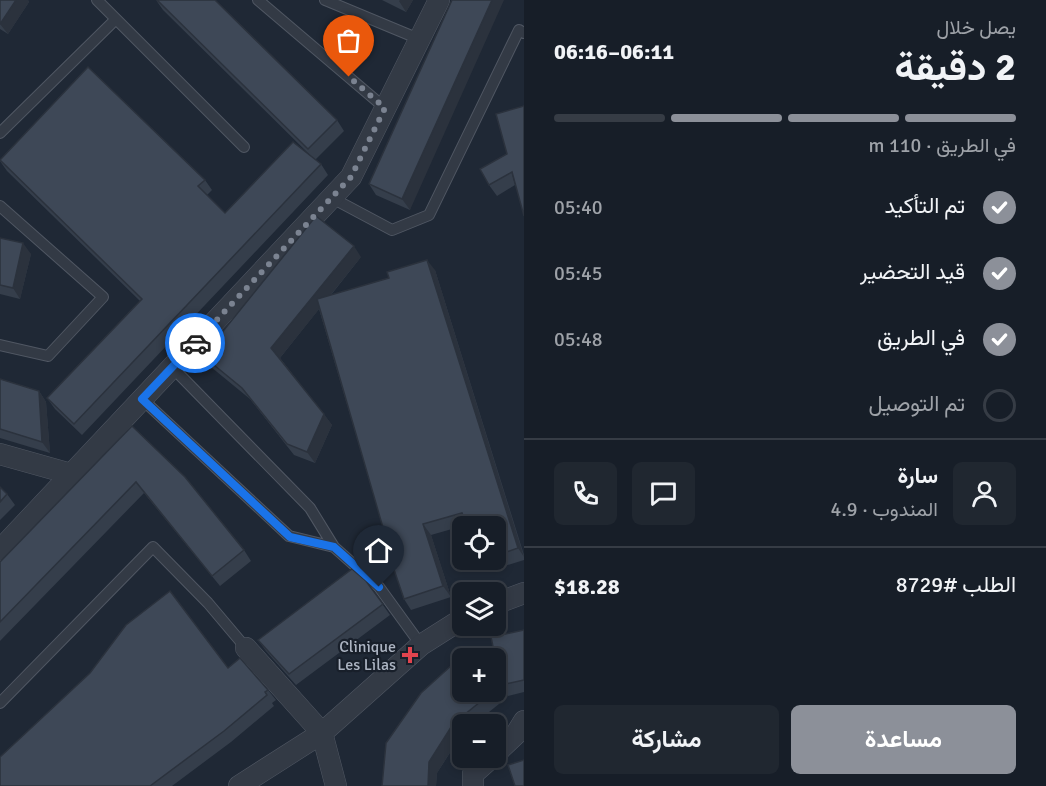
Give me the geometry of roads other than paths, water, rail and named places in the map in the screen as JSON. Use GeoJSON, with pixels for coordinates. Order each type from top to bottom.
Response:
{"type":"FeatureCollection","features":[{"type":"Feature","properties":{"kind":"street"},"geometry":{"type":"LineString","coordinates":[[0,550],[351,177],[439,0]]}},
{"type":"Feature","properties":{"kind":"street"},"geometry":{"type":"LineString","coordinates":[[0,454],[71,474]]}},
{"type":"Feature","properties":{"kind":"street"},"geometry":{"type":"LineString","coordinates":[[506,600],[524,593]]}},
{"type":"Feature","properties":{"kind":"street"},"geometry":{"type":"LineString","coordinates":[[239,786],[322,733],[421,645],[452,625]]}},
{"type":"Feature","properties":{"kind":"street"},"geometry":{"type":"LineString","coordinates":[[246,648],[322,733],[336,786]]}},
{"type":"Feature","properties":{"kind":"street"},"geometry":{"type":"LineString","coordinates":[[506,744],[521,730]]}},
{"type":"Feature","properties":{"kind":"street"},"geometry":{"type":"LineString","coordinates":[[473,786],[473,774],[480,768]]}},
{"type":"Feature","properties":{"kind":"lane"},"geometry":{"type":"LineString","coordinates":[[97,0],[244,147]]}},
{"type":"Feature","properties":{"kind":"lane"},"geometry":{"type":"LineString","coordinates":[[258,0],[385,108]]}},
{"type":"Feature","properties":{"kind":"lane"},"geometry":{"type":"LineString","coordinates":[[325,0],[419,39]]}},
{"type":"Feature","properties":{"kind":"lane"},"geometry":{"type":"LineString","coordinates":[[0,133],[116,19]]}},
{"type":"Feature","properties":{"kind":"lane"},"geometry":{"type":"LineString","coordinates":[[332,198],[392,230],[429,216],[519,30],[524,33]]}},
{"type":"Feature","properties":{"kind":"lane"},"geometry":{"type":"LineString","coordinates":[[0,206],[103,297],[48,356],[0,345]]}},
{"type":"Feature","properties":{"kind":"lane"},"geometry":{"type":"LineString","coordinates":[[172,367],[310,508],[334,547],[379,587],[421,645]]}},
{"type":"Feature","properties":{"kind":"lane"},"geometry":{"type":"LineString","coordinates":[[142,399],[290,537],[334,547]]}},
{"type":"Feature","properties":{"kind":"lane"},"geometry":{"type":"LineString","coordinates":[[0,703],[153,547],[208,603],[246,648]]}},
{"type":"Feature","properties":{"kind":"place","name":"Clinique Les Lilas"},"geometry":{"type":"Point","coordinates":[410,655]}}]}
